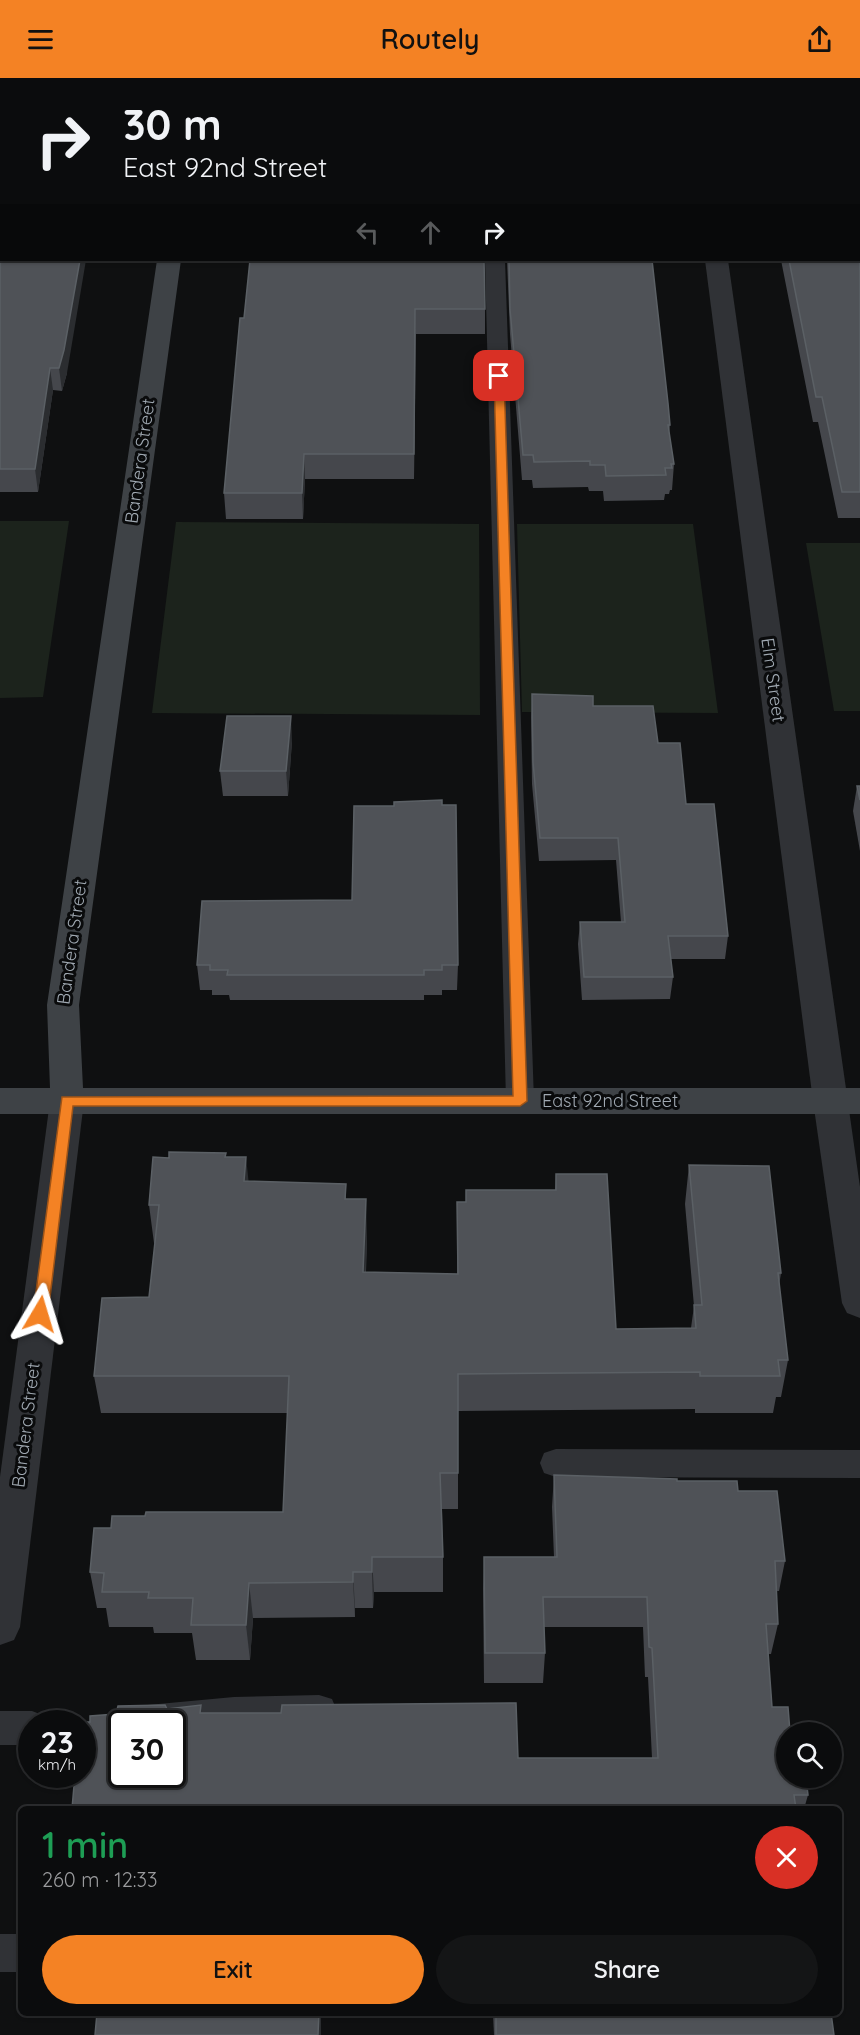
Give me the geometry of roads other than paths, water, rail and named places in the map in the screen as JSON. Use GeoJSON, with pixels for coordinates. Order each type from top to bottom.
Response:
{"type":"FeatureCollection","features":[{"type":"Feature","properties":{"kind":"street","name":"Bandera Street"},"geometry":{"type":"LineString","coordinates":[[0,1627],[5,1549],[67,1101],[63,1005],[169,261]]}},
{"type":"Feature","properties":{"kind":"street","name":"Elm Street"},"geometry":{"type":"LineString","coordinates":[[716,261],[845,1101],[860,1303]]}},
{"type":"Feature","properties":{"kind":"street","name":"East 92nd Street"},"geometry":{"type":"LineString","coordinates":[[0,1101],[845,1101]]}},
{"type":"Feature","properties":{"kind":"lane"},"geometry":{"type":"LineString","coordinates":[[495,261],[520,1101]]}},
{"type":"Feature","properties":{"kind":"lane"},"geometry":{"type":"LineString","coordinates":[[556,1463],[860,1464]]}},
{"type":"Feature","properties":{"kind":"lane"},"geometry":{"type":"LineString","coordinates":[[186,1718],[234,1713],[355,1710]]}},
{"type":"Feature","properties":{"kind":"lane"},"geometry":{"type":"LineString","coordinates":[[0,1728],[18,1728]]}},
{"type":"Feature","properties":{"kind":"lane"},"geometry":{"type":"LineString","coordinates":[[0,1953],[18,1953]]}}]}
